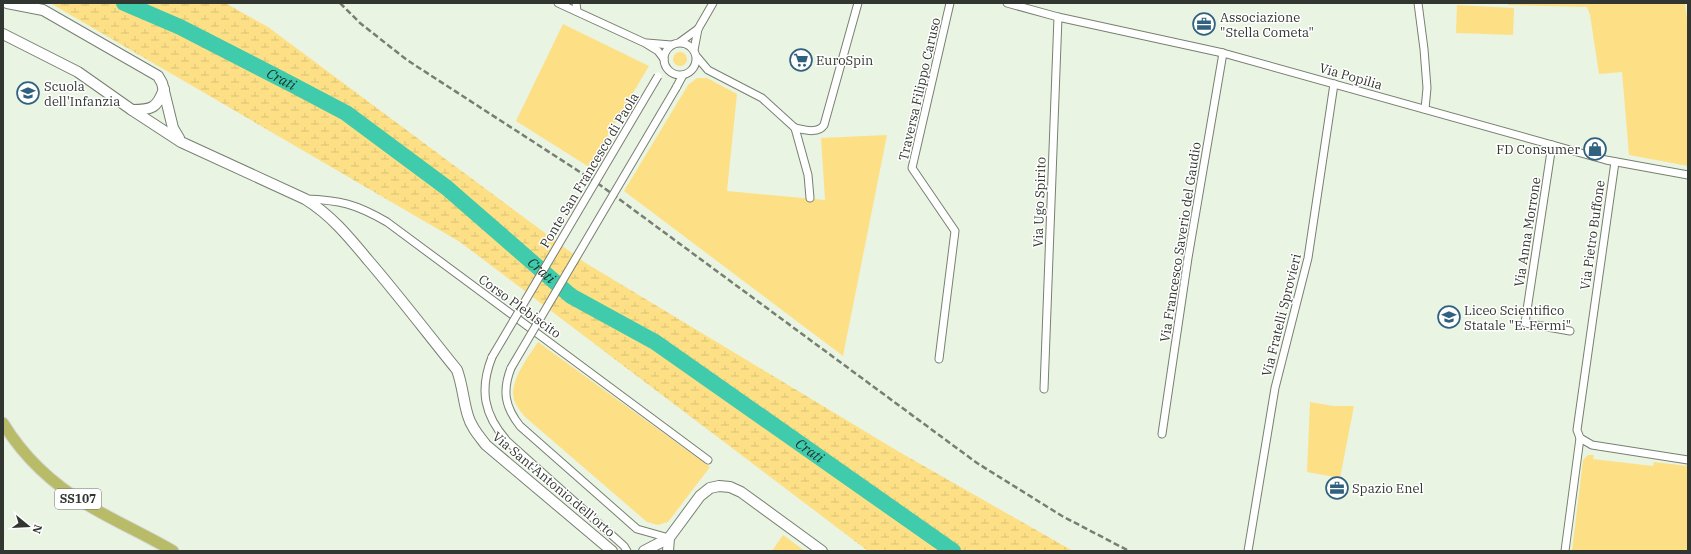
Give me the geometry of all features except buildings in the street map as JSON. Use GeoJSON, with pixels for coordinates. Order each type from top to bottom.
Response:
{"type":"FeatureCollection","features":[{"type":"Feature","properties":{"kind":"main road","name":"SS107"},"geometry":{"type":"LineString","coordinates":[[3,423],[29,458],[56,484],[85,504],[173,551]]}},
{"type":"Feature","properties":{"kind":"street"},"geometry":{"type":"LineString","coordinates":[[7,3],[45,6]]}},
{"type":"Feature","properties":{"kind":"street"},"geometry":{"type":"LineString","coordinates":[[31,3],[45,6],[158,76],[164,89],[173,128],[181,142]]}},
{"type":"Feature","properties":{"kind":"street"},"geometry":{"type":"LineString","coordinates":[[558,3],[645,43],[658,51],[667,69],[674,74],[683,75],[692,71],[708,70]]}},
{"type":"Feature","properties":{"kind":"street"},"geometry":{"type":"LineString","coordinates":[[576,3],[577,11]]}},
{"type":"Feature","properties":{"kind":"street"},"geometry":{"type":"LineString","coordinates":[[645,43],[671,45],[680,42],[698,29],[713,3]]}},
{"type":"Feature","properties":{"kind":"street"},"geometry":{"type":"LineString","coordinates":[[680,42],[691,46],[708,70],[762,98],[795,128],[805,131],[818,131],[822,129],[824,125],[858,3]]}},
{"type":"Feature","properties":{"kind":"street","name":"Traversa Filippo Caruso"},"geometry":{"type":"LineString","coordinates":[[939,359],[955,231],[912,168],[950,3]]}},
{"type":"Feature","properties":{"kind":"street","name":"Via Popilia"},"geometry":{"type":"LineString","coordinates":[[1007,3],[1058,17],[1223,53],[1615,162],[1688,176]]}},
{"type":"Feature","properties":{"kind":"street"},"geometry":{"type":"LineString","coordinates":[[1418,3],[1427,88],[1425,110]]}},
{"type":"Feature","properties":{"kind":"street","name":"Via Ugo Spirito"},"geometry":{"type":"LineString","coordinates":[[1044,389],[1058,17]]}},
{"type":"Feature","properties":{"kind":"street"},"geometry":{"type":"LineString","coordinates":[[692,71],[696,62],[698,29]]}},
{"type":"Feature","properties":{"kind":"street","name":"Via Sant'Antonio dell'orto"},"geometry":{"type":"LineString","coordinates":[[3,34],[78,72],[181,142],[305,199],[318,207],[336,222],[384,278],[457,370],[463,386],[468,416],[475,430],[486,445],[612,551]]}},
{"type":"Feature","properties":{"kind":"street"},"geometry":{"type":"LineString","coordinates":[[664,62],[664,54],[671,45]]}},
{"type":"Feature","properties":{"kind":"street","name":"Via Francesco Saverio del Gaudio"},"geometry":{"type":"LineString","coordinates":[[1162,434],[1188,258],[1223,53]]}},
{"type":"Feature","properties":{"kind":"street","name":"Ponte San Francesco di Paola"},"geometry":{"type":"LineString","coordinates":[[627,551],[624,546],[507,441],[497,430],[491,420],[485,394],[488,367],[492,357],[658,76],[664,62]]}},
{"type":"Feature","properties":{"kind":"street"},"geometry":{"type":"LineString","coordinates":[[669,538],[637,529],[520,426],[513,416],[508,404],[506,381],[511,368],[683,75]]}},
{"type":"Feature","properties":{"kind":"street","name":"Via Fratelli Sprovieri"},"geometry":{"type":"LineString","coordinates":[[1248,551],[1275,388],[1308,258],[1334,84]]}},
{"type":"Feature","properties":{"kind":"street"},"geometry":{"type":"LineString","coordinates":[[132,110],[146,110],[152,108],[157,104],[164,89]]}},
{"type":"Feature","properties":{"kind":"street"},"geometry":{"type":"LineString","coordinates":[[795,128],[808,175],[810,198]]}},
{"type":"Feature","properties":{"kind":"street","name":"Via Anna Morrone"},"geometry":{"type":"LineString","coordinates":[[1552,145],[1525,323],[1570,331]]}},
{"type":"Feature","properties":{"kind":"street","name":"Via Pietro Buffone"},"geometry":{"type":"LineString","coordinates":[[1580,438],[1577,430],[1615,162]]}},
{"type":"Feature","properties":{"kind":"street","name":"Corso Plebiscito"},"geometry":{"type":"LineString","coordinates":[[305,199],[331,200],[348,203],[368,211],[386,222],[708,460]]}},
{"type":"Feature","properties":{"kind":"street"},"geometry":{"type":"LineString","coordinates":[[1580,438],[1583,442],[1596,446],[1688,460]]}},
{"type":"Feature","properties":{"kind":"street"},"geometry":{"type":"LineString","coordinates":[[1565,551],[1580,438]]}},
{"type":"Feature","properties":{"kind":"street"},"geometry":{"type":"LineString","coordinates":[[644,551],[669,538],[700,496],[710,488],[719,486],[730,487],[741,492],[822,551]]}},
{"type":"Feature","properties":{"kind":"street"},"geometry":{"type":"LineString","coordinates":[[668,551],[669,538]]}},
{"type":"Feature","properties":{"kind":"green space"},"geometry":{"type":"Polygon","coordinates":[[[50,3],[225,3],[268,27],[584,262],[901,453],[1073,551],[868,551],[460,242],[50,3]]]}},
{"type":"Feature","properties":{"kind":"green space"},"geometry":{"type":"Polygon","coordinates":[[[1508,3],[1685,3],[1688,26],[1688,166],[1629,155],[1622,72],[1599,74],[1590,15],[1587,7],[1508,5],[1508,3]]]}},
{"type":"Feature","properties":{"kind":"green space"},"geometry":{"type":"Polygon","coordinates":[[[1457,5],[1514,8],[1513,35],[1456,33],[1457,5]]]}},
{"type":"Feature","properties":{"kind":"green space"},"geometry":{"type":"Polygon","coordinates":[[[563,24],[649,66],[589,167],[516,121],[563,24]]]}},
{"type":"Feature","properties":{"kind":"green space"},"geometry":{"type":"Polygon","coordinates":[[[680,52],[685,54],[687,59],[685,64],[680,66],[675,64],[673,59],[675,54],[680,52]]]}},
{"type":"Feature","properties":{"kind":"green space"},"geometry":{"type":"Polygon","coordinates":[[[697,78],[707,78],[737,94],[727,191],[825,200],[821,138],[887,135],[843,356],[624,191],[688,85],[697,78]]]}},
{"type":"Feature","properties":{"kind":"green space"},"geometry":{"type":"Polygon","coordinates":[[[538,342],[710,467],[668,522],[658,525],[647,522],[520,411],[514,399],[514,386],[522,366],[538,342]]]}},
{"type":"Feature","properties":{"kind":"green space"},"geometry":{"type":"Polygon","coordinates":[[[1310,402],[1333,406],[1354,406],[1340,478],[1307,472],[1310,402]]]}},
{"type":"Feature","properties":{"kind":"green space"},"geometry":{"type":"Polygon","coordinates":[[[1588,455],[1594,455],[1593,459],[1653,466],[1654,462],[1688,466],[1688,551],[1572,551],[1583,460],[1588,455]]]}},
{"type":"Feature","properties":{"kind":"green space"},"geometry":{"type":"Polygon","coordinates":[[[783,535],[805,551],[772,551],[783,535]]]}},
{"type":"Feature","properties":{"kind":"waterway","name":"Crati"},"geometry":{"type":"LineString","coordinates":[[124,3],[180,27],[346,113],[447,188],[571,296],[655,342],[953,551]]}},
{"type":"Feature","properties":{"kind":"railway"},"geometry":{"type":"LineString","coordinates":[[340,3],[360,23],[407,60],[600,185],[977,463],[1062,516],[1129,551]]}},
{"type":"Feature","properties":{"kind":"place","name":"Associazione \"Stella Cometa\""},"geometry":{"type":"Point","coordinates":[1204,24]}},
{"type":"Feature","properties":{"kind":"place","name":"EuroSpin"},"geometry":{"type":"Point","coordinates":[801,60]}},
{"type":"Feature","properties":{"kind":"place","name":"Scuola dell'Infanzia"},"geometry":{"type":"Point","coordinates":[28,93]}},
{"type":"Feature","properties":{"kind":"place","name":"FD Consumer"},"geometry":{"type":"Point","coordinates":[1595,149]}},
{"type":"Feature","properties":{"kind":"place","name":"Liceo Scientifico Statale \"E. Fermi\""},"geometry":{"type":"Point","coordinates":[1449,317]}},
{"type":"Feature","properties":{"kind":"place","name":"Spazio Enel"},"geometry":{"type":"Point","coordinates":[1337,488]}}]}
